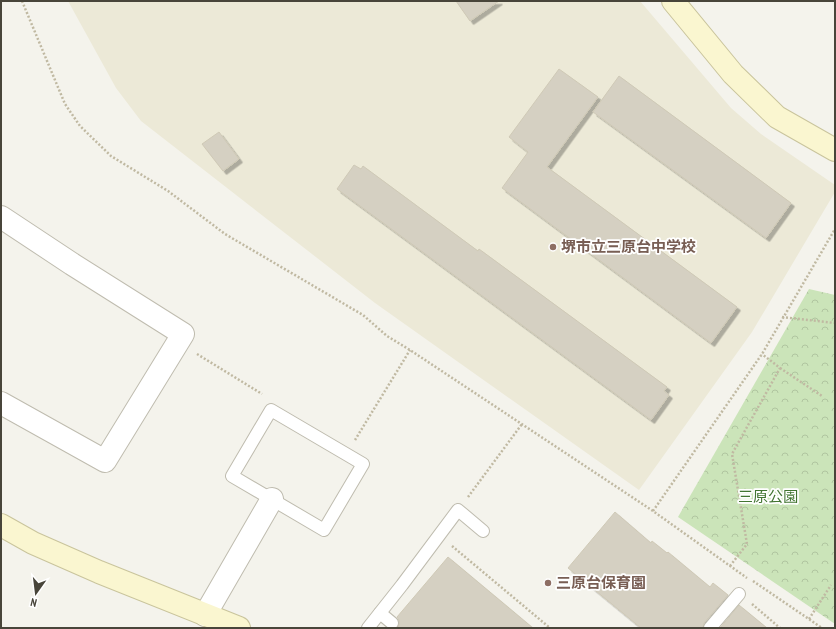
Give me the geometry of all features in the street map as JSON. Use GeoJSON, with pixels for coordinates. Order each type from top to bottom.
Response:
{"type":"FeatureCollection","features":[{"type":"Feature","properties":{"kind":"street"},"geometry":{"type":"LineString","coordinates":[[673,1],[733,74],[777,117],[835,150]]}},
{"type":"Feature","properties":{"kind":"street"},"geometry":{"type":"LineString","coordinates":[[1,217],[183,334],[105,460],[1,403]]}},
{"type":"Feature","properties":{"kind":"street"},"geometry":{"type":"LineString","coordinates":[[205,614],[272,499]]}},
{"type":"Feature","properties":{"kind":"street"},"geometry":{"type":"LineString","coordinates":[[1,525],[32,543],[239,628]]}},
{"type":"Feature","properties":{"kind":"lane"},"geometry":{"type":"LineString","coordinates":[[272,410],[363,464],[324,530],[272,499],[232,476],[272,410]]}},
{"type":"Feature","properties":{"kind":"lane"},"geometry":{"type":"LineString","coordinates":[[368,628],[458,510],[483,531]]}},
{"type":"Feature","properties":{"kind":"lane"},"geometry":{"type":"LineString","coordinates":[[710,628],[739,594]]}},
{"type":"Feature","properties":{"kind":"lane"},"geometry":{"type":"LineString","coordinates":[[380,613],[392,623]]}},
{"type":"Feature","properties":{"kind":"path"},"geometry":{"type":"LineString","coordinates":[[22,1],[65,104],[80,126],[111,156],[168,191],[225,234],[363,315],[387,336],[653,511],[730,566],[822,628]]}},
{"type":"Feature","properties":{"kind":"path"},"geometry":{"type":"LineString","coordinates":[[653,511],[762,354],[835,229]]}},
{"type":"Feature","properties":{"kind":"path"},"geometry":{"type":"LineString","coordinates":[[782,318],[835,323]]}},
{"type":"Feature","properties":{"kind":"path"},"geometry":{"type":"LineString","coordinates":[[178,342],[262,394]]}},
{"type":"Feature","properties":{"kind":"path"},"geometry":{"type":"LineString","coordinates":[[346,454],[410,350]]}},
{"type":"Feature","properties":{"kind":"path"},"geometry":{"type":"LineString","coordinates":[[762,354],[822,396]]}},
{"type":"Feature","properties":{"kind":"path"},"geometry":{"type":"LineString","coordinates":[[730,566],[746,544],[732,454],[780,368]]}},
{"type":"Feature","properties":{"kind":"path"},"geometry":{"type":"LineString","coordinates":[[458,510],[522,424]]}},
{"type":"Feature","properties":{"kind":"path"},"geometry":{"type":"LineString","coordinates":[[440,534],[550,628]]}},
{"type":"Feature","properties":{"kind":"path"},"geometry":{"type":"LineString","coordinates":[[746,577],[739,594],[780,628]]}},
{"type":"Feature","properties":{"kind":"path"},"geometry":{"type":"LineString","coordinates":[[809,619],[831,585]]}},
{"type":"Feature","properties":{"kind":"shaded area","name":"堺市立三原台中学校"},"geometry":{"type":"Polygon","coordinates":[[[68,1],[640,1],[731,108],[761,134],[835,185],[835,192],[752,332],[639,490],[375,303],[141,121],[116,88],[68,1]]]}},
{"type":"Feature","properties":{"kind":"green space","name":"三原公園"},"geometry":{"type":"Polygon","coordinates":[[[809,289],[835,295],[835,624],[678,517],[809,289]]]}},
{"type":"Feature","properties":{"kind":"building"},"geometry":{"type":"Polygon","coordinates":[[[456,1],[499,1],[470,21],[456,1]]]}},
{"type":"Feature","properties":{"kind":"building"},"geometry":{"type":"Polygon","coordinates":[[[559,69],[598,97],[547,167],[737,307],[711,343],[502,188],[528,152],[509,137],[559,69]]]}},
{"type":"Feature","properties":{"kind":"building"},"geometry":{"type":"Polygon","coordinates":[[[619,76],[791,203],[766,238],[593,112],[619,76]]]}},
{"type":"Feature","properties":{"kind":"building"},"geometry":{"type":"Polygon","coordinates":[[[219,132],[239,159],[223,171],[202,144],[219,132]]]}},
{"type":"Feature","properties":{"kind":"building"},"geometry":{"type":"Polygon","coordinates":[[[354,165],[361,169],[363,166],[667,387],[664,391],[669,395],[651,420],[337,189],[354,165]]]}},
{"type":"Feature","properties":{"kind":"building"},"geometry":{"type":"Polygon","coordinates":[[[615,512],[651,543],[652,541],[667,553],[668,552],[710,587],[713,583],[728,595],[704,623],[703,628],[641,628],[568,568],[615,512]]]}},
{"type":"Feature","properties":{"kind":"building"},"geometry":{"type":"Polygon","coordinates":[[[448,557],[533,628],[398,628],[399,620],[397,617],[448,557]]]}},
{"type":"Feature","properties":{"kind":"building"},"geometry":{"type":"Polygon","coordinates":[[[739,605],[767,628],[720,628],[739,605]]]}},
{"type":"Feature","properties":{"kind":"place","name":"堺市立三原台中学校"},"geometry":{"type":"Point","coordinates":[553,247]}},
{"type":"Feature","properties":{"kind":"place","name":"三原台保育園"},"geometry":{"type":"Point","coordinates":[548,583]}}]}
